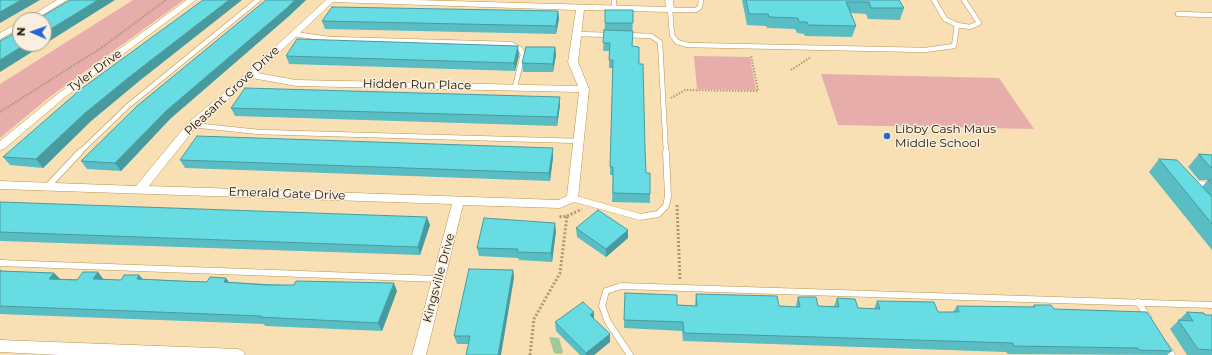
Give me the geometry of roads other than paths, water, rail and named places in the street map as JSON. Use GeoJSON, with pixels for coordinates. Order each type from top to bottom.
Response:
{"type":"FeatureCollection","features":[{"type":"Feature","properties":{"kind":"street"},"geometry":{"type":"LineString","coordinates":[[42,12],[63,0]]}},
{"type":"Feature","properties":{"kind":"street","name":"Tyler Drive"},"geometry":{"type":"LineString","coordinates":[[0,147],[62,95],[192,0]]}},
{"type":"Feature","properties":{"kind":"street"},"geometry":{"type":"LineString","coordinates":[[331,0],[580,8],[614,4],[670,10],[669,0]]}},
{"type":"Feature","properties":{"kind":"street","name":"Pleasant Grove Drive"},"geometry":{"type":"LineString","coordinates":[[140,189],[192,124],[250,75],[331,0]]}},
{"type":"Feature","properties":{"kind":"street"},"geometry":{"type":"LineString","coordinates":[[572,198],[580,141],[584,89],[574,62],[580,8]]}},
{"type":"Feature","properties":{"kind":"street"},"geometry":{"type":"LineString","coordinates":[[0,36],[12,29]]}},
{"type":"Feature","properties":{"kind":"street","name":"Hidden Run Place"},"geometry":{"type":"LineString","coordinates":[[250,75],[296,82],[584,89]]}},
{"type":"Feature","properties":{"kind":"street","name":"Emerald Gate Drive"},"geometry":{"type":"LineString","coordinates":[[0,185],[459,200],[556,205],[572,198]]}},
{"type":"Feature","properties":{"kind":"street","name":"Kingsville Drive"},"geometry":{"type":"LineString","coordinates":[[419,355],[459,200]]}},
{"type":"Feature","properties":{"kind":"street"},"geometry":{"type":"LineString","coordinates":[[0,346],[100,353],[238,355]]}},
{"type":"Feature","properties":{"kind":"lane"},"geometry":{"type":"LineString","coordinates":[[47,187],[98,133],[128,106],[258,0]]}},
{"type":"Feature","properties":{"kind":"lane"},"geometry":{"type":"LineString","coordinates":[[701,0],[700,6],[696,10],[670,10],[673,38],[677,42],[686,45],[925,50],[942,49],[954,46],[957,25]]}},
{"type":"Feature","properties":{"kind":"lane"},"geometry":{"type":"LineString","coordinates":[[934,0],[945,19],[957,25],[977,25],[979,23],[964,0]]}},
{"type":"Feature","properties":{"kind":"lane"},"geometry":{"type":"LineString","coordinates":[[1178,14],[1212,15]]}},
{"type":"Feature","properties":{"kind":"lane"},"geometry":{"type":"LineString","coordinates":[[294,34],[329,39],[511,44],[520,49],[523,54],[515,88]]}},
{"type":"Feature","properties":{"kind":"lane"},"geometry":{"type":"LineString","coordinates":[[577,34],[613,35]]}},
{"type":"Feature","properties":{"kind":"lane"},"geometry":{"type":"LineString","coordinates":[[572,198],[640,217],[658,214],[666,206],[668,196],[660,42],[650,36],[621,35]]}},
{"type":"Feature","properties":{"kind":"lane"},"geometry":{"type":"LineString","coordinates":[[192,124],[259,132],[580,141]]}},
{"type":"Feature","properties":{"kind":"lane"},"geometry":{"type":"LineString","coordinates":[[1191,192],[1200,184],[1212,185]]}},
{"type":"Feature","properties":{"kind":"lane"},"geometry":{"type":"LineString","coordinates":[[0,263],[438,278]]}},
{"type":"Feature","properties":{"kind":"lane"},"geometry":{"type":"LineString","coordinates":[[630,355],[608,322],[603,311],[602,301],[606,292],[621,286],[1212,304]]}},
{"type":"Feature","properties":{"kind":"lane"},"geometry":{"type":"LineString","coordinates":[[1138,302],[1151,322]]}},
{"type":"Feature","properties":{"kind":"lane"},"geometry":{"type":"LineString","coordinates":[[1164,342],[1172,355]]}},
{"type":"Feature","properties":{"kind":"place","name":"Libby Cash Maus Middle School"},"geometry":{"type":"Point","coordinates":[887,136]}}]}
